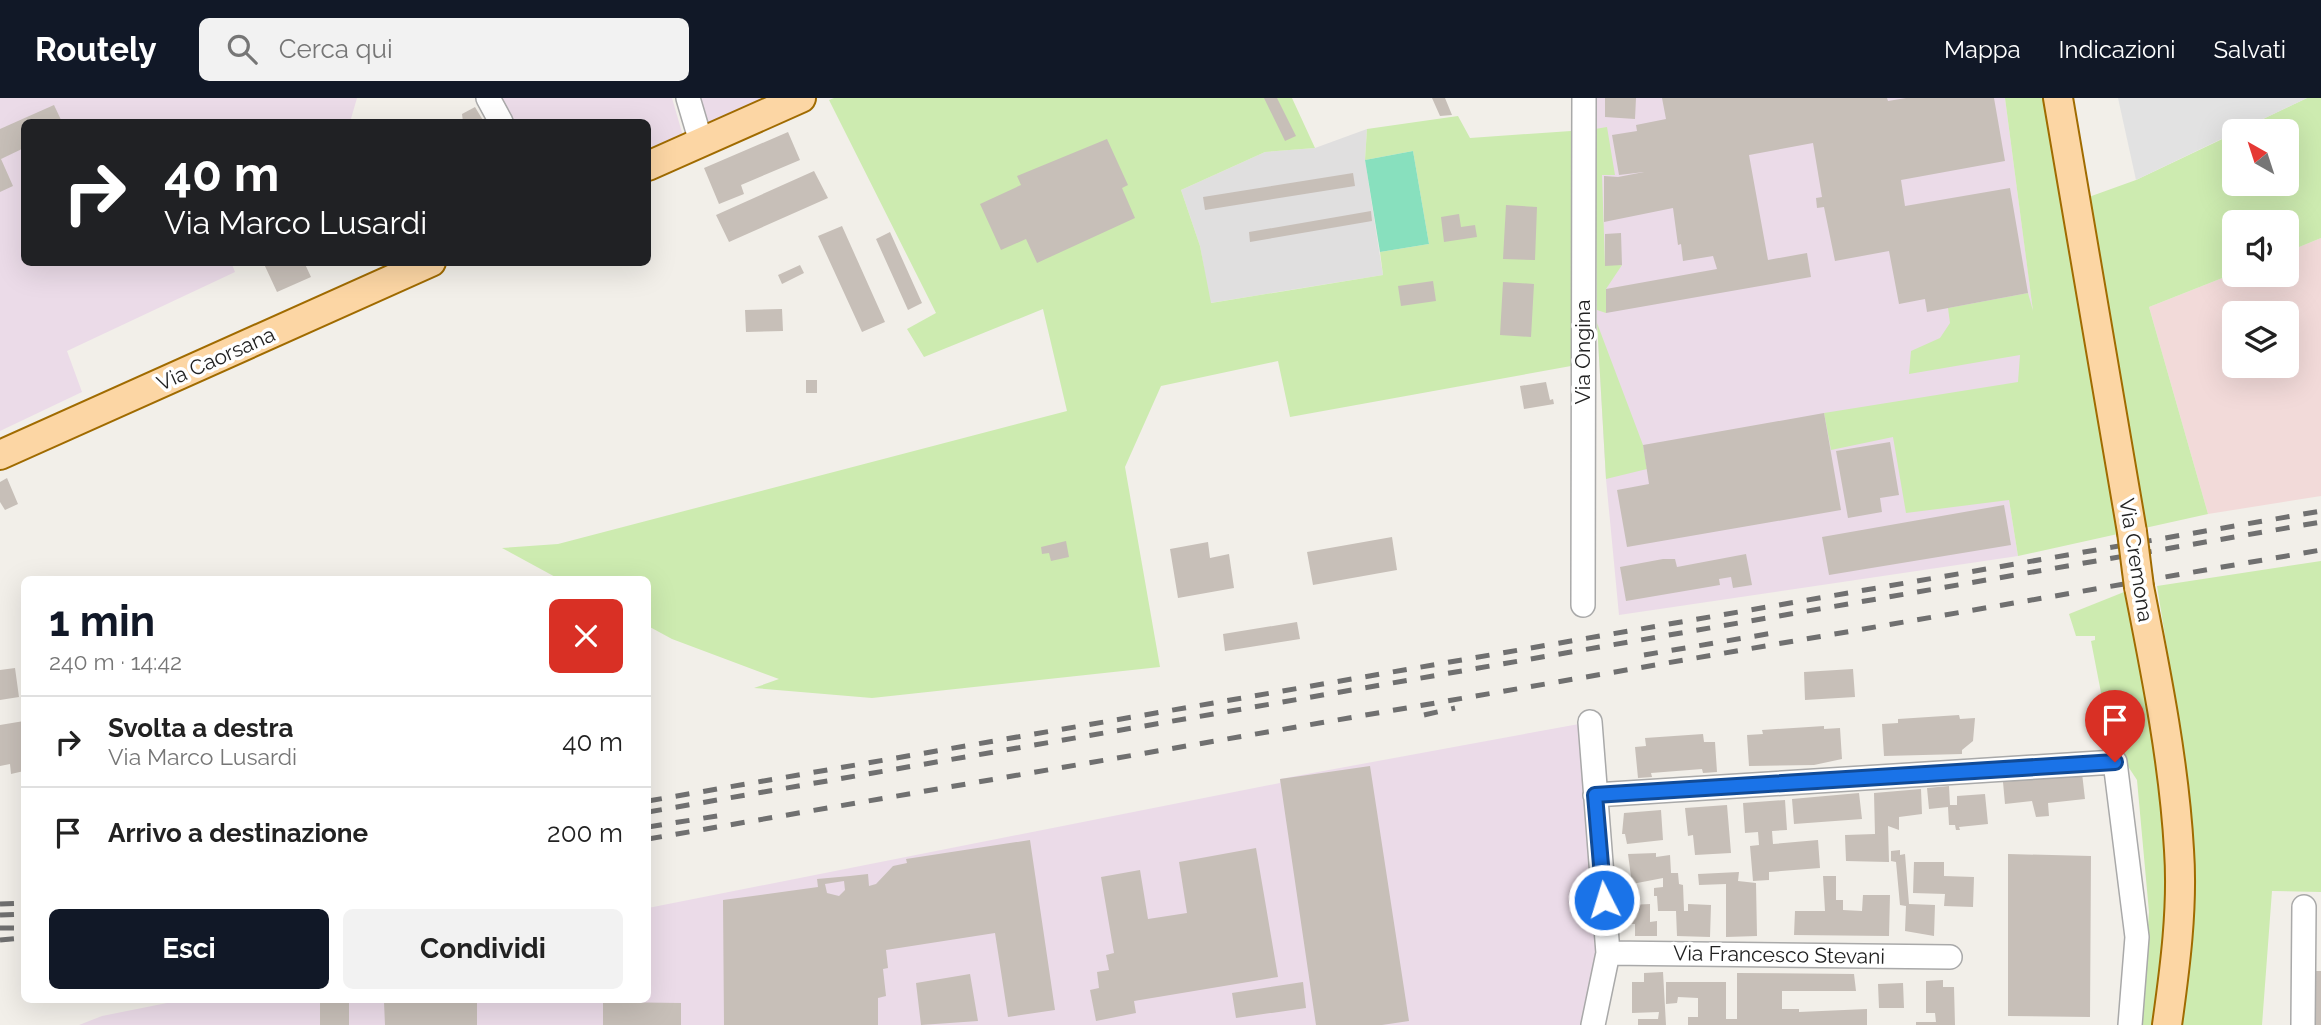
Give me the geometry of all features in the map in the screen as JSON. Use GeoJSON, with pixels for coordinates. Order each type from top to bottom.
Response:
{"type":"FeatureCollection","features":[{"type":"Feature","properties":{"kind":"main road"},"geometry":{"type":"LineString","coordinates":[[651,165],[801,98]]}},
{"type":"Feature","properties":{"kind":"main road","name":"Via Cremona"},"geometry":{"type":"LineString","coordinates":[[2058,98],[2167,745],[2179,852],[2179,905],[2167,1025]]}},
{"type":"Feature","properties":{"kind":"main road","name":"Via Caorsana"},"geometry":{"type":"LineString","coordinates":[[0,455],[422,266]]}},
{"type":"Feature","properties":{"kind":"street"},"geometry":{"type":"LineString","coordinates":[[488,98],[499,119]]}},
{"type":"Feature","properties":{"kind":"street"},"geometry":{"type":"LineString","coordinates":[[688,98],[701,142]]}},
{"type":"Feature","properties":{"kind":"street","name":"Via Ongina"},"geometry":{"type":"LineString","coordinates":[[1583,605],[1584,98]]}},
{"type":"Feature","properties":{"kind":"street"},"geometry":{"type":"LineString","coordinates":[[1590,722],[1608,953],[1593,1025]]}},
{"type":"Feature","properties":{"kind":"street"},"geometry":{"type":"LineString","coordinates":[[1595,795],[2115,762],[2137,937],[2130,1025]]}},
{"type":"Feature","properties":{"kind":"street"},"geometry":{"type":"LineString","coordinates":[[2302,1025],[2304,906]]}},
{"type":"Feature","properties":{"kind":"street","name":"Via Francesco Stevani"},"geometry":{"type":"LineString","coordinates":[[1608,953],[1950,957]]}},
{"type":"Feature","properties":{"kind":"shaded area"},"geometry":{"type":"Polygon","coordinates":[[[0,98],[357,98],[351,119],[21,119],[21,266],[233,266],[235,272],[67,351],[82,392],[0,431],[0,98]]]}},
{"type":"Feature","properties":{"kind":"shaded area"},"geometry":{"type":"Polygon","coordinates":[[[496,98],[672,98],[683,136],[651,152],[651,119],[507,119],[496,98]]]}},
{"type":"Feature","properties":{"kind":"shaded area"},"geometry":{"type":"Polygon","coordinates":[[[701,98],[767,98],[708,125],[701,98]]]}},
{"type":"Feature","properties":{"kind":"shaded area"},"geometry":{"type":"Polygon","coordinates":[[[1597,98],[2005,98],[2054,469],[2009,500],[2018,556],[1619,615],[1606,479],[1597,323],[1597,98]]]}},
{"type":"Feature","properties":{"kind":"shaded area"},"geometry":{"type":"Polygon","coordinates":[[[2118,98],[2307,98],[2263,119],[2222,119],[2222,139],[2136,180],[2118,98]]]}},
{"type":"Feature","properties":{"kind":"shaded area"},"geometry":{"type":"Polygon","coordinates":[[[1367,129],[1365,160],[1383,275],[1210,303],[1200,246],[1181,190],[1265,152],[1315,148],[1367,129]]]}},
{"type":"Feature","properties":{"kind":"shaded area"},"geometry":{"type":"Polygon","coordinates":[[[2321,238],[2321,496],[2208,514],[2149,307],[2222,278],[2222,287],[2299,287],[2299,247],[2321,238]]]}},
{"type":"Feature","properties":{"kind":"shaded area"},"geometry":{"type":"Polygon","coordinates":[[[1579,724],[1599,950],[1583,1025],[79,1025],[102,1016],[167,1003],[651,1003],[651,907],[1280,783],[1280,779],[1579,724]]]}},
{"type":"Feature","properties":{"kind":"green space"},"geometry":{"type":"Polygon","coordinates":[[[1292,98],[1315,148],[1265,152],[1181,190],[1200,246],[1211,303],[1383,275],[1380,252],[1429,244],[1413,151],[1365,160],[1367,129],[1458,116],[1470,138],[1571,131],[1571,366],[1290,417],[1278,361],[1161,386],[1125,467],[1160,667],[872,698],[754,688],[779,679],[672,639],[651,628],[651,576],[553,576],[502,548],[558,544],[1067,411],[1043,309],[924,357],[907,329],[936,313],[829,100],[1292,98]]]}},
{"type":"Feature","properties":{"kind":"green space"},"geometry":{"type":"Polygon","coordinates":[[[2005,98],[2043,98],[2061,207],[2136,180],[2222,139],[2222,196],[2300,196],[2300,119],[2263,119],[2307,98],[2321,98],[2321,238],[2299,247],[2299,210],[2222,210],[2222,278],[2149,307],[2208,514],[2018,556],[2009,500],[1906,513],[1893,437],[1831,450],[1824,413],[2018,382],[2020,355],[1909,374],[1911,351],[1940,338],[1950,323],[1948,308],[2028,293],[2033,311],[2005,98]]]}},
{"type":"Feature","properties":{"kind":"green space"},"geometry":{"type":"Polygon","coordinates":[[[1607,127],[1615,175],[1602,175],[1605,265],[1622,265],[1606,289],[1606,313],[1597,310],[1595,129],[1607,127]]]}},
{"type":"Feature","properties":{"kind":"green space"},"geometry":{"type":"Polygon","coordinates":[[[1413,151],[1429,244],[1380,252],[1365,160],[1413,151]]]}},
{"type":"Feature","properties":{"kind":"green space"},"geometry":{"type":"Polygon","coordinates":[[[1597,323],[1643,445],[1647,469],[1606,479],[1597,323]]]}},
{"type":"Feature","properties":{"kind":"green space"},"geometry":{"type":"Polygon","coordinates":[[[2321,561],[2321,892],[2272,891],[2262,1025],[2179,1025],[2192,843],[2186,766],[2157,586],[2321,561]]]}},
{"type":"Feature","properties":{"kind":"green space"},"geometry":{"type":"Polygon","coordinates":[[[2129,590],[2154,749],[2163,828],[2165,923],[2152,1025],[2141,1025],[2149,912],[2137,780],[2110,739],[2091,641],[2095,640],[2095,636],[2076,636],[2069,614],[2129,590]]]}},
{"type":"Feature","properties":{"kind":"building"},"geometry":{"type":"Polygon","coordinates":[[[1264,98],[1277,98],[1296,136],[1285,141],[1264,98]]]}},
{"type":"Feature","properties":{"kind":"building"},"geometry":{"type":"Polygon","coordinates":[[[1432,98],[1445,98],[1452,115],[1440,116],[1432,98]]]}},
{"type":"Feature","properties":{"kind":"building"},"geometry":{"type":"Polygon","coordinates":[[[1605,98],[1636,98],[1635,119],[1605,117],[1605,98]]]}},
{"type":"Feature","properties":{"kind":"building"},"geometry":{"type":"Polygon","coordinates":[[[1662,98],[1887,98],[1888,101],[1906,98],[1994,98],[2005,161],[1901,180],[1905,206],[2010,188],[2028,293],[1927,312],[1925,299],[1899,304],[1889,251],[1835,261],[1824,207],[1817,208],[1816,198],[1822,197],[1813,143],[1749,155],[1768,260],[1807,253],[1811,277],[1606,313],[1606,289],[1717,269],[1713,256],[1683,261],[1673,208],[1604,222],[1604,176],[1618,177],[1644,172],[1619,175],[1612,135],[1637,131],[1636,125],[1666,119],[1662,98]]]}},
{"type":"Feature","properties":{"kind":"building"},"geometry":{"type":"Polygon","coordinates":[[[54,105],[61,119],[22,119],[54,105]]]}},
{"type":"Feature","properties":{"kind":"building"},"geometry":{"type":"Polygon","coordinates":[[[475,107],[482,119],[463,119],[462,114],[475,107]]]}},
{"type":"Feature","properties":{"kind":"building"},"geometry":{"type":"Polygon","coordinates":[[[21,120],[21,149],[1,159],[13,186],[0,192],[0,129],[21,120]]]}},
{"type":"Feature","properties":{"kind":"building"},"geometry":{"type":"Polygon","coordinates":[[[788,132],[800,160],[741,185],[744,194],[719,204],[704,168],[788,132]]]}},
{"type":"Feature","properties":{"kind":"building"},"geometry":{"type":"Polygon","coordinates":[[[1107,139],[1128,185],[1122,188],[1135,218],[1037,263],[1026,239],[1001,250],[980,204],[1021,185],[1017,176],[1107,139]]]}},
{"type":"Feature","properties":{"kind":"building"},"geometry":{"type":"Polygon","coordinates":[[[814,171],[828,198],[729,242],[716,215],[814,171]]]}},
{"type":"Feature","properties":{"kind":"building"},"geometry":{"type":"Polygon","coordinates":[[[1353,173],[1355,186],[1205,210],[1203,197],[1353,173]]]}},
{"type":"Feature","properties":{"kind":"building"},"geometry":{"type":"Polygon","coordinates":[[[1506,205],[1537,207],[1535,260],[1503,259],[1506,205]]]}},
{"type":"Feature","properties":{"kind":"building"},"geometry":{"type":"Polygon","coordinates":[[[1371,211],[1372,221],[1250,242],[1249,232],[1371,211]]]}},
{"type":"Feature","properties":{"kind":"building"},"geometry":{"type":"Polygon","coordinates":[[[1459,214],[1461,227],[1475,225],[1477,237],[1444,242],[1441,217],[1459,214]]]}},
{"type":"Feature","properties":{"kind":"building"},"geometry":{"type":"Polygon","coordinates":[[[842,226],[885,322],[862,332],[818,236],[842,226]]]}},
{"type":"Feature","properties":{"kind":"building"},"geometry":{"type":"Polygon","coordinates":[[[890,232],[922,303],[908,310],[876,239],[890,232]]]}},
{"type":"Feature","properties":{"kind":"building"},"geometry":{"type":"Polygon","coordinates":[[[1621,233],[1622,265],[1605,266],[1605,234],[1621,233]]]}},
{"type":"Feature","properties":{"kind":"building"},"geometry":{"type":"Polygon","coordinates":[[[800,265],[804,273],[782,284],[778,275],[800,265]]]}},
{"type":"Feature","properties":{"kind":"building"},"geometry":{"type":"Polygon","coordinates":[[[265,266],[306,266],[311,277],[277,292],[265,266]]]}},
{"type":"Feature","properties":{"kind":"building"},"geometry":{"type":"Polygon","coordinates":[[[1433,281],[1436,301],[1401,306],[1398,286],[1433,281]]]}},
{"type":"Feature","properties":{"kind":"building"},"geometry":{"type":"Polygon","coordinates":[[[1503,282],[1534,284],[1531,337],[1500,335],[1503,282]]]}},
{"type":"Feature","properties":{"kind":"building"},"geometry":{"type":"Polygon","coordinates":[[[782,309],[783,331],[746,332],[745,310],[782,309]]]}},
{"type":"Feature","properties":{"kind":"building"},"geometry":{"type":"Polygon","coordinates":[[[806,380],[817,380],[817,393],[806,393],[806,380]]]}},
{"type":"Feature","properties":{"kind":"building"},"geometry":{"type":"Polygon","coordinates":[[[1546,382],[1550,400],[1553,399],[1554,404],[1524,409],[1520,386],[1546,382]]]}},
{"type":"Feature","properties":{"kind":"building"},"geometry":{"type":"Polygon","coordinates":[[[1824,413],[1841,510],[1627,547],[1617,490],[1649,484],[1643,445],[1824,413]]]}},
{"type":"Feature","properties":{"kind":"building"},"geometry":{"type":"Polygon","coordinates":[[[1890,442],[1899,495],[1880,498],[1882,512],[1848,518],[1836,451],[1890,442]]]}},
{"type":"Feature","properties":{"kind":"building"},"geometry":{"type":"Polygon","coordinates":[[[7,478],[18,504],[5,510],[0,502],[0,482],[7,478]]]}},
{"type":"Feature","properties":{"kind":"building"},"geometry":{"type":"Polygon","coordinates":[[[2004,505],[2011,545],[1829,575],[1822,537],[2004,505]]]}},
{"type":"Feature","properties":{"kind":"building"},"geometry":{"type":"Polygon","coordinates":[[[1392,537],[1397,570],[1313,585],[1307,552],[1392,537]]]}},
{"type":"Feature","properties":{"kind":"building"},"geometry":{"type":"Polygon","coordinates":[[[1066,541],[1069,557],[1051,561],[1049,553],[1042,554],[1041,547],[1066,541]]]}},
{"type":"Feature","properties":{"kind":"building"},"geometry":{"type":"Polygon","coordinates":[[[1208,542],[1210,558],[1229,554],[1234,588],[1178,598],[1170,549],[1208,542]]]}},
{"type":"Feature","properties":{"kind":"building"},"geometry":{"type":"Polygon","coordinates":[[[1746,554],[1752,585],[1733,588],[1731,577],[1719,579],[1720,585],[1626,601],[1620,567],[1675,559],[1677,567],[1746,554]]]}},
{"type":"Feature","properties":{"kind":"building"},"geometry":{"type":"Polygon","coordinates":[[[1297,622],[1300,639],[1225,651],[1223,634],[1297,622]]]}},
{"type":"Feature","properties":{"kind":"building"},"geometry":{"type":"Polygon","coordinates":[[[15,668],[19,697],[0,700],[0,670],[15,668]]]}},
{"type":"Feature","properties":{"kind":"building"},"geometry":{"type":"Polygon","coordinates":[[[1853,669],[1855,697],[1805,700],[1804,672],[1853,669]]]}},
{"type":"Feature","properties":{"kind":"building"},"geometry":{"type":"Polygon","coordinates":[[[1959,715],[1960,719],[1975,718],[1973,741],[1962,750],[1962,754],[1884,756],[1882,724],[1898,723],[1898,719],[1959,715]]]}},
{"type":"Feature","properties":{"kind":"building"},"geometry":{"type":"Polygon","coordinates":[[[21,722],[21,772],[11,774],[10,764],[0,766],[0,725],[21,722]]]}},
{"type":"Feature","properties":{"kind":"building"},"geometry":{"type":"Polygon","coordinates":[[[1824,726],[1824,729],[1840,728],[1842,759],[1814,765],[1749,766],[1747,735],[1763,734],[1762,730],[1824,726]]]}},
{"type":"Feature","properties":{"kind":"building"},"geometry":{"type":"Polygon","coordinates":[[[1703,734],[1704,742],[1715,742],[1717,772],[1703,773],[1702,769],[1651,773],[1652,777],[1638,778],[1635,747],[1646,746],[1645,738],[1703,734]]]}},
{"type":"Feature","properties":{"kind":"building"},"geometry":{"type":"Polygon","coordinates":[[[1370,766],[1409,1021],[1382,1025],[1316,1025],[1280,779],[1370,766]]]}},
{"type":"Feature","properties":{"kind":"building"},"geometry":{"type":"Polygon","coordinates":[[[2082,773],[2085,799],[2048,803],[2049,816],[2036,817],[2032,801],[2005,804],[2003,782],[2082,773]]]}},
{"type":"Feature","properties":{"kind":"building"},"geometry":{"type":"Polygon","coordinates":[[[1949,786],[1950,805],[1957,805],[1957,796],[1985,794],[1988,824],[1959,827],[1960,830],[1956,830],[1955,825],[1949,825],[1948,807],[1929,809],[1927,788],[1949,786]]]}},
{"type":"Feature","properties":{"kind":"building"},"geometry":{"type":"Polygon","coordinates":[[[1921,789],[1922,814],[1899,817],[1899,830],[1888,826],[1889,862],[1846,861],[1845,835],[1875,834],[1874,793],[1921,789]]]}},
{"type":"Feature","properties":{"kind":"building"},"geometry":{"type":"Polygon","coordinates":[[[1859,793],[1862,819],[1794,824],[1792,799],[1859,793]]]}},
{"type":"Feature","properties":{"kind":"building"},"geometry":{"type":"Polygon","coordinates":[[[1785,800],[1787,830],[1772,831],[1773,844],[1818,840],[1820,868],[1769,872],[1769,880],[1753,881],[1750,846],[1759,845],[1758,832],[1745,833],[1743,803],[1785,800]]]}},
{"type":"Feature","properties":{"kind":"building"},"geometry":{"type":"Polygon","coordinates":[[[1727,805],[1731,853],[1695,855],[1693,835],[1688,836],[1685,808],[1727,805]]]}},
{"type":"Feature","properties":{"kind":"building"},"geometry":{"type":"Polygon","coordinates":[[[1661,810],[1663,840],[1627,844],[1625,834],[1622,834],[1624,813],[1661,810]]]}},
{"type":"Feature","properties":{"kind":"building"},"geometry":{"type":"Polygon","coordinates":[[[1030,840],[1055,1010],[1008,1017],[995,933],[886,950],[888,968],[883,969],[886,996],[878,998],[878,1025],[724,1025],[723,900],[818,887],[817,879],[868,874],[869,886],[876,884],[893,866],[907,863],[906,859],[1030,840]],[[844,881],[825,884],[827,893],[839,896],[845,890],[844,881]]]}},
{"type":"Feature","properties":{"kind":"building"},"geometry":{"type":"Polygon","coordinates":[[[1256,848],[1278,977],[1134,1001],[1136,1013],[1096,1021],[1090,990],[1099,988],[1097,972],[1109,970],[1106,955],[1114,953],[1101,877],[1140,870],[1148,919],[1187,913],[1179,862],[1256,848]]]}},
{"type":"Feature","properties":{"kind":"building"},"geometry":{"type":"Polygon","coordinates":[[[1900,850],[1900,855],[1905,854],[1909,904],[1935,905],[1934,936],[1905,931],[1906,906],[1900,905],[1896,862],[1891,861],[1891,851],[1900,850]]]}},
{"type":"Feature","properties":{"kind":"building"},"geometry":{"type":"Polygon","coordinates":[[[1656,853],[1656,857],[1670,855],[1671,873],[1678,873],[1679,884],[1683,885],[1684,911],[1688,911],[1688,904],[1711,905],[1710,937],[1677,936],[1676,911],[1658,911],[1657,896],[1654,896],[1654,888],[1663,887],[1663,878],[1632,884],[1628,854],[1656,853]]]}},
{"type":"Feature","properties":{"kind":"building"},"geometry":{"type":"Polygon","coordinates":[[[2008,854],[2091,856],[2090,1017],[2008,1016],[2008,854]]]}},
{"type":"Feature","properties":{"kind":"building"},"geometry":{"type":"Polygon","coordinates":[[[1914,862],[1944,862],[1944,876],[1974,877],[1973,907],[1944,906],[1945,894],[1913,893],[1914,862]]]}},
{"type":"Feature","properties":{"kind":"building"},"geometry":{"type":"Polygon","coordinates":[[[1739,872],[1738,881],[1756,883],[1757,936],[1726,937],[1726,884],[1699,885],[1698,874],[1739,872]]]}},
{"type":"Feature","properties":{"kind":"building"},"geometry":{"type":"Polygon","coordinates":[[[1823,876],[1836,876],[1836,900],[1843,900],[1843,910],[1862,911],[1863,895],[1890,895],[1889,936],[1794,935],[1795,911],[1825,911],[1823,876]]]}},
{"type":"Feature","properties":{"kind":"building"},"geometry":{"type":"Polygon","coordinates":[[[1650,904],[1650,922],[1657,921],[1657,936],[1635,936],[1635,924],[1630,924],[1630,905],[1650,904]]]}},
{"type":"Feature","properties":{"kind":"building"},"geometry":{"type":"Polygon","coordinates":[[[2314,971],[2321,971],[2321,1025],[2314,1025],[2314,971]]]}},
{"type":"Feature","properties":{"kind":"building"},"geometry":{"type":"Polygon","coordinates":[[[1663,972],[1666,1025],[1638,1025],[1638,1019],[1658,1019],[1659,1012],[1632,1013],[1632,982],[1644,982],[1644,973],[1663,972]]]}},
{"type":"Feature","properties":{"kind":"building"},"geometry":{"type":"Polygon","coordinates":[[[1737,973],[1854,974],[1856,991],[1782,991],[1782,1009],[1799,1009],[1799,1012],[1867,1009],[1867,1025],[1688,1025],[1688,1017],[1698,1017],[1698,998],[1678,997],[1677,1003],[1666,1004],[1666,982],[1726,982],[1726,1019],[1737,1019],[1737,973]]]}},
{"type":"Feature","properties":{"kind":"building"},"geometry":{"type":"Polygon","coordinates":[[[970,974],[978,1021],[921,1025],[916,983],[970,974]]]}},
{"type":"Feature","properties":{"kind":"building"},"geometry":{"type":"Polygon","coordinates":[[[1943,980],[1943,987],[1954,987],[1955,1025],[1916,1025],[1916,1022],[1936,1022],[1935,1013],[1926,1013],[1926,981],[1943,980]]]}},
{"type":"Feature","properties":{"kind":"building"},"geometry":{"type":"Polygon","coordinates":[[[1303,982],[1306,1008],[1236,1018],[1232,993],[1303,982]]]}},
{"type":"Feature","properties":{"kind":"building"},"geometry":{"type":"Polygon","coordinates":[[[1903,983],[1904,1008],[1879,1008],[1878,984],[1903,983]]]}},
{"type":"Feature","properties":{"kind":"building"},"geometry":{"type":"Polygon","coordinates":[[[320,1003],[349,1003],[349,1025],[320,1025],[320,1003]]]}},
{"type":"Feature","properties":{"kind":"building"},"geometry":{"type":"Polygon","coordinates":[[[384,1003],[477,1003],[477,1025],[385,1025],[384,1003]]]}},
{"type":"Feature","properties":{"kind":"building"},"geometry":{"type":"Polygon","coordinates":[[[603,1003],[681,1003],[681,1025],[603,1025],[603,1003]]]}},
{"type":"Feature","properties":{"kind":"railway"},"geometry":{"type":"LineString","coordinates":[[651,800],[2321,511]]}},
{"type":"Feature","properties":{"kind":"railway"},"geometry":{"type":"LineString","coordinates":[[651,811],[2321,522]]}},
{"type":"Feature","properties":{"kind":"railway"},"geometry":{"type":"LineString","coordinates":[[651,838],[2321,550]]}},
{"type":"Feature","properties":{"kind":"railway"},"geometry":{"type":"LineString","coordinates":[[1644,655],[1779,632]]}},
{"type":"Feature","properties":{"kind":"railway"},"geometry":{"type":"LineString","coordinates":[[1424,715],[1455,708]]}},
{"type":"Feature","properties":{"kind":"railway"},"geometry":{"type":"LineString","coordinates":[[651,827],[723,815]]}},
{"type":"Feature","properties":{"kind":"railway"},"geometry":{"type":"LineString","coordinates":[[0,904],[21,903]]}},
{"type":"Feature","properties":{"kind":"railway"},"geometry":{"type":"LineString","coordinates":[[0,915],[21,914]]}},
{"type":"Feature","properties":{"kind":"railway"},"geometry":{"type":"LineString","coordinates":[[0,928],[21,928]]}},
{"type":"Feature","properties":{"kind":"railway"},"geometry":{"type":"LineString","coordinates":[[0,940],[21,938]]}},
{"type":"Feature","properties":{"kind":"route"},"geometry":{"type":"LineString","coordinates":[[1604,900],[1595,795],[2115,762]]}}]}
